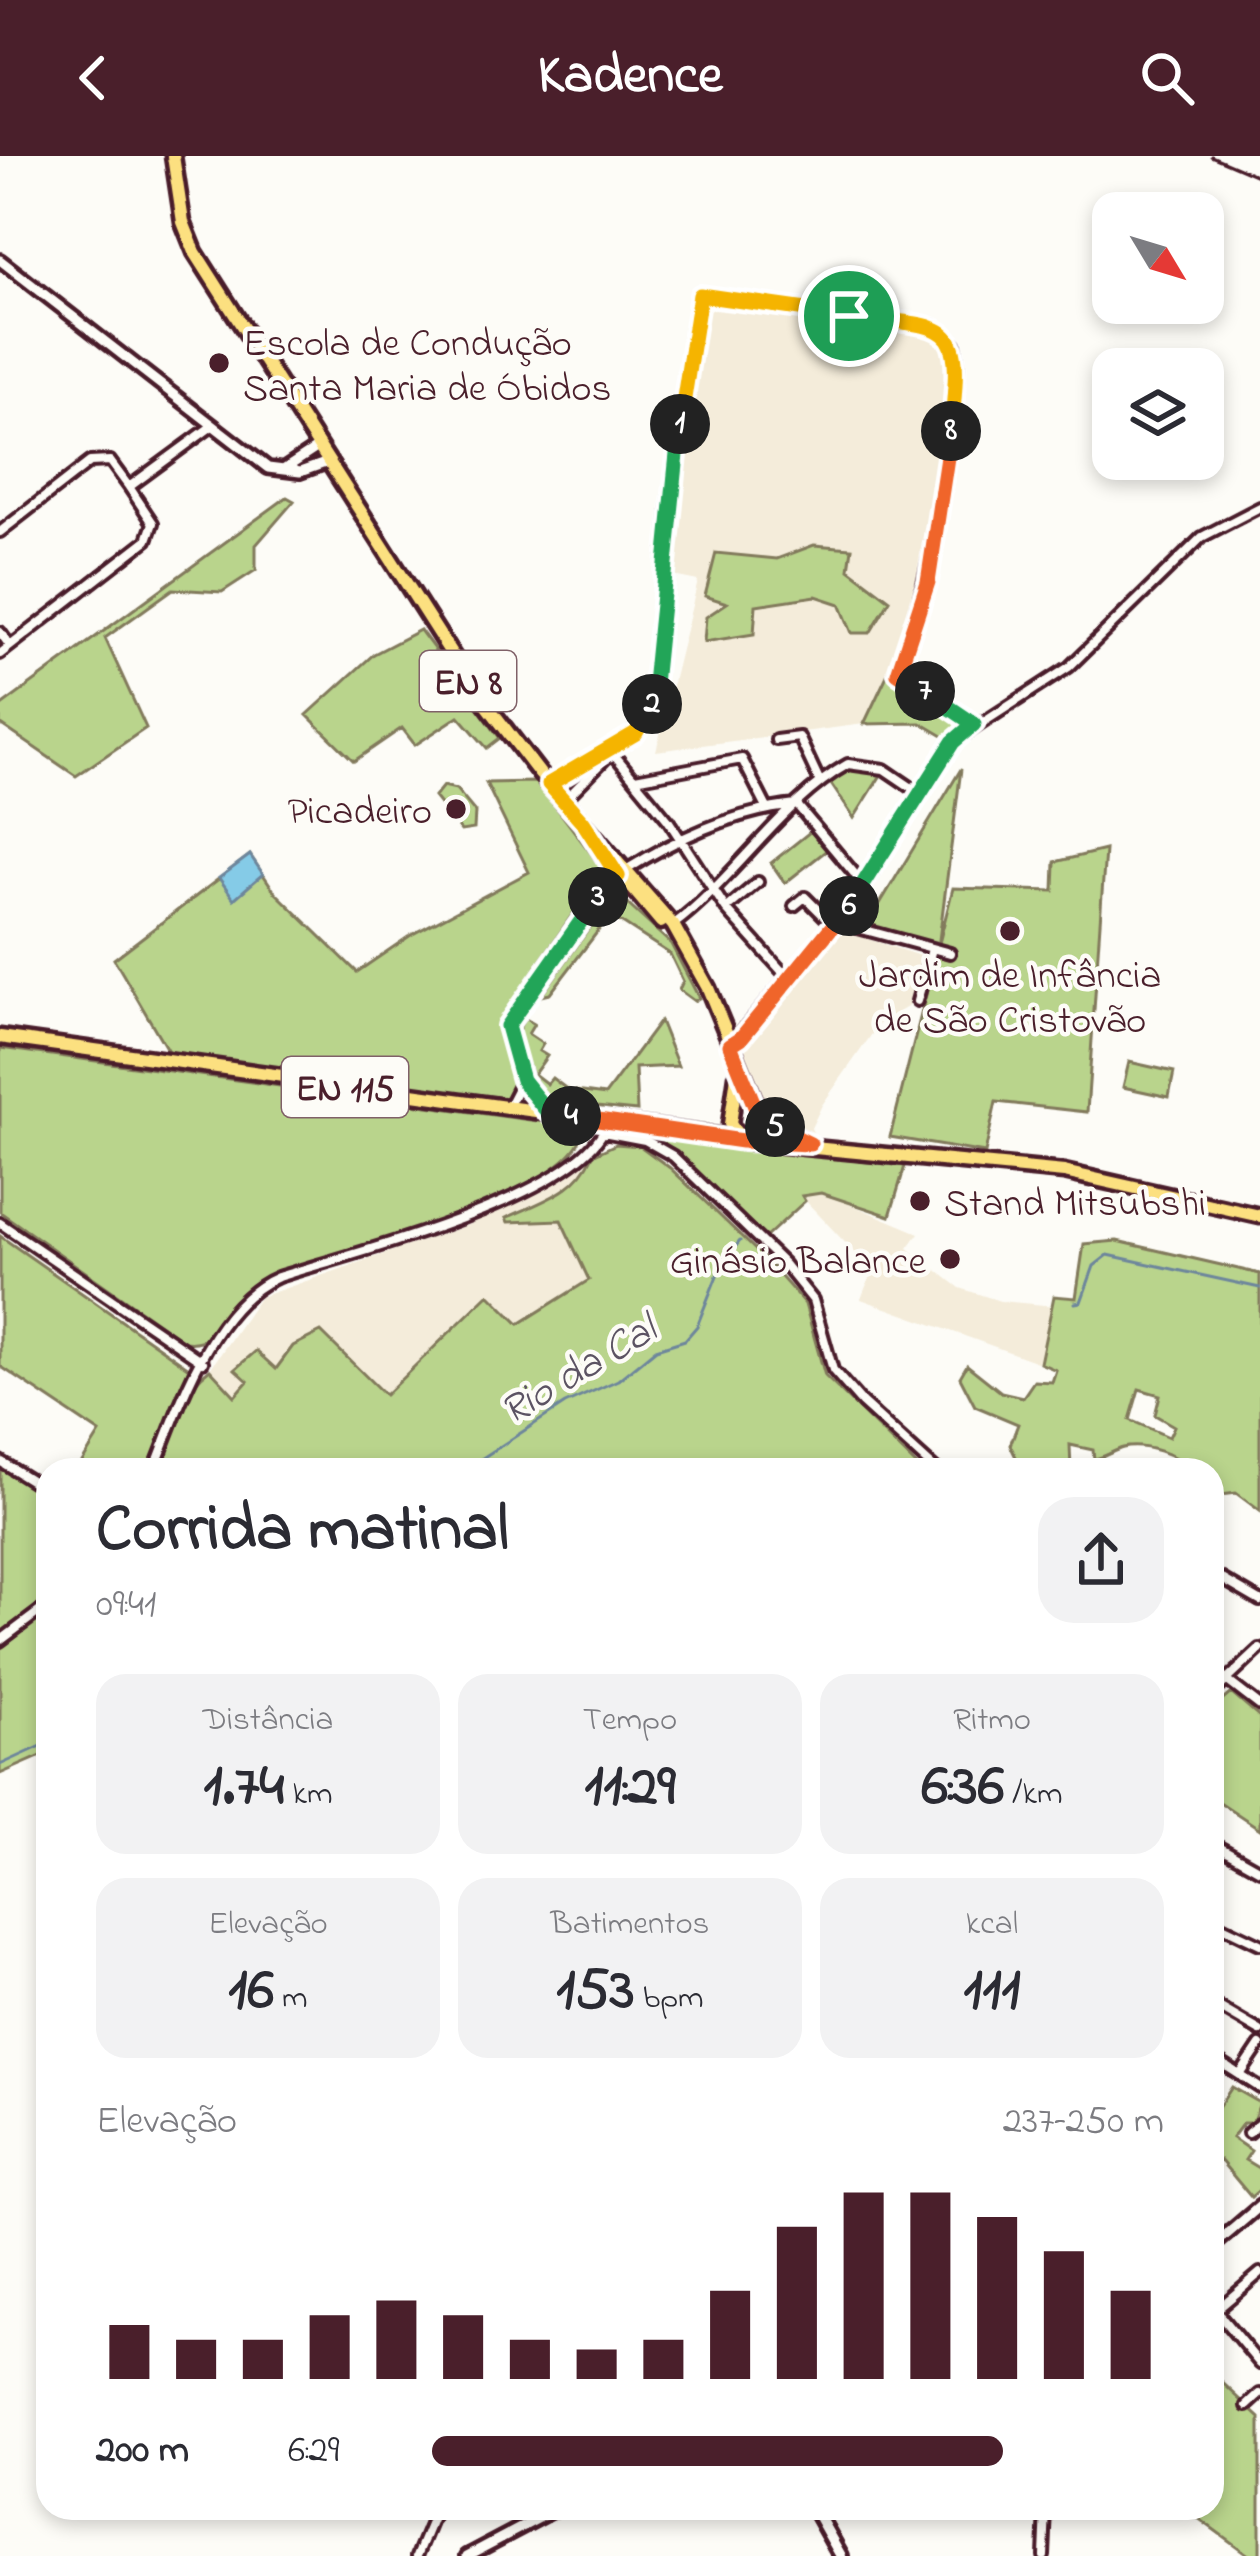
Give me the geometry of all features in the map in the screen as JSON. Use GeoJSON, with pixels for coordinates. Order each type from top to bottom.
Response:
{"type":"FeatureCollection","features":[{"type":"Feature","properties":{"kind":"main road","name":"EN 8"},"geometry":{"type":"LineString","coordinates":[[173,156],[183,222],[195,251],[470,683],[622,873],[675,930],[708,988],[737,1069],[760,1116]]}},
{"type":"Feature","properties":{"kind":"main road","name":"EN 115"},"geometry":{"type":"LineString","coordinates":[[0,1036],[549,1114],[603,1126],[691,1130],[745,1140]]}},
{"type":"Feature","properties":{"kind":"main road","name":"EN 8"},"geometry":{"type":"LineString","coordinates":[[737,1069],[732,1117],[745,1140]]}},
{"type":"Feature","properties":{"kind":"main road"},"geometry":{"type":"LineString","coordinates":[[732,1117],[743,1108],[810,1144]]}},
{"type":"Feature","properties":{"kind":"main road"},"geometry":{"type":"LineString","coordinates":[[745,1140],[759,1134],[760,1116]]}},
{"type":"Feature","properties":{"kind":"main road","name":"EN 115"},"geometry":{"type":"LineString","coordinates":[[691,1130],[732,1117]]}},
{"type":"Feature","properties":{"kind":"main road"},"geometry":{"type":"LineString","coordinates":[[745,1140],[1091,1177],[1260,1216]]}},
{"type":"Feature","properties":{"kind":"main road"},"geometry":{"type":"LineString","coordinates":[[822,2520],[841,2556]]}},
{"type":"Feature","properties":{"kind":"street"},"geometry":{"type":"LineString","coordinates":[[0,260],[268,468],[300,472],[328,462]]}},
{"type":"Feature","properties":{"kind":"street"},"geometry":{"type":"LineString","coordinates":[[563,801],[636,733],[652,706],[669,509],[700,295],[933,326],[955,344],[958,368],[939,525],[928,582],[898,673],[974,724]]}},
{"type":"Feature","properties":{"kind":"street"},"geometry":{"type":"LineString","coordinates":[[129,487],[212,426]]}},
{"type":"Feature","properties":{"kind":"street"},"geometry":{"type":"LineString","coordinates":[[282,471],[318,447]]}},
{"type":"Feature","properties":{"kind":"street"},"geometry":{"type":"LineString","coordinates":[[0,532],[90,462],[110,461],[153,523],[147,540],[0,653]]}},
{"type":"Feature","properties":{"kind":"street"},"geometry":{"type":"LineString","coordinates":[[730,1045],[741,1038],[864,885],[953,742],[974,724],[1069,668],[1202,537],[1260,507]]}},
{"type":"Feature","properties":{"kind":"street"},"geometry":{"type":"LineString","coordinates":[[0,632],[10,646]]}},
{"type":"Feature","properties":{"kind":"street"},"geometry":{"type":"LineString","coordinates":[[776,740],[800,737],[820,782]]}},
{"type":"Feature","properties":{"kind":"street"},"geometry":{"type":"LineString","coordinates":[[549,784],[612,752]]}},
{"type":"Feature","properties":{"kind":"street"},"geometry":{"type":"LineString","coordinates":[[612,752],[681,839],[726,909],[788,978]]}},
{"type":"Feature","properties":{"kind":"street"},"geometry":{"type":"LineString","coordinates":[[635,779],[742,759],[767,808]]}},
{"type":"Feature","properties":{"kind":"street"},"geometry":{"type":"LineString","coordinates":[[675,930],[820,782],[848,764],[866,764],[921,794]]}},
{"type":"Feature","properties":{"kind":"street"},"geometry":{"type":"LineString","coordinates":[[797,805],[864,885]]}},
{"type":"Feature","properties":{"kind":"street"},"geometry":{"type":"LineString","coordinates":[[549,1114],[522,1080],[507,1026],[604,889],[622,873],[681,839],[767,808],[797,805]]}},
{"type":"Feature","properties":{"kind":"street"},"geometry":{"type":"LineString","coordinates":[[726,909],[758,882]]}},
{"type":"Feature","properties":{"kind":"street"},"geometry":{"type":"LineString","coordinates":[[794,906],[805,897],[834,924],[950,953]]}},
{"type":"Feature","properties":{"kind":"street"},"geometry":{"type":"LineString","coordinates":[[916,1001],[932,949]]}},
{"type":"Feature","properties":{"kind":"street"},"geometry":{"type":"LineString","coordinates":[[507,1109],[522,1080]]}},
{"type":"Feature","properties":{"kind":"street"},"geometry":{"type":"LineString","coordinates":[[159,1458],[203,1362],[236,1311],[266,1282],[464,1216],[529,1188],[586,1152],[603,1126],[645,1140],[673,1156],[784,1264],[812,1300],[833,1370],[924,1458]]}},
{"type":"Feature","properties":{"kind":"street"},"geometry":{"type":"LineString","coordinates":[[0,1222],[203,1362]]}},
{"type":"Feature","properties":{"kind":"street"},"geometry":{"type":"LineString","coordinates":[[0,1462],[36,1484]]}},
{"type":"Feature","properties":{"kind":"street"},"geometry":{"type":"LineString","coordinates":[[1224,1580],[1260,1600]]}},
{"type":"Feature","properties":{"kind":"street"},"geometry":{"type":"LineString","coordinates":[[0,1641],[36,1614]]}},
{"type":"Feature","properties":{"kind":"street"},"geometry":{"type":"LineString","coordinates":[[1224,1685],[1260,1649]]}},
{"type":"Feature","properties":{"kind":"street"},"geometry":{"type":"LineString","coordinates":[[1224,1677],[1260,1706]]}},
{"type":"Feature","properties":{"kind":"street"},"geometry":{"type":"LineString","coordinates":[[1224,1850],[1260,1870]]}},
{"type":"Feature","properties":{"kind":"street"},"geometry":{"type":"LineString","coordinates":[[1224,1927],[1260,1944]]}},
{"type":"Feature","properties":{"kind":"street"},"geometry":{"type":"LineString","coordinates":[[1224,2010],[1260,2031]]}},
{"type":"Feature","properties":{"kind":"street"},"geometry":{"type":"LineString","coordinates":[[1240,2075],[1260,2044]]}},
{"type":"Feature","properties":{"kind":"street"},"geometry":{"type":"LineString","coordinates":[[1224,2065],[1260,2088]]}},
{"type":"Feature","properties":{"kind":"street"},"geometry":{"type":"LineString","coordinates":[[1248,2133],[1260,2123]]}},
{"type":"Feature","properties":{"kind":"street"},"geometry":{"type":"LineString","coordinates":[[1224,2237],[1260,2206]]}},
{"type":"Feature","properties":{"kind":"street"},"geometry":{"type":"LineString","coordinates":[[1224,2304],[1260,2273]]}},
{"type":"Feature","properties":{"kind":"street"},"geometry":{"type":"LineString","coordinates":[[1224,2323],[1260,2364]]}},
{"type":"Feature","properties":{"kind":"street"},"geometry":{"type":"LineString","coordinates":[[1247,2406],[1260,2394]]}},
{"type":"Feature","properties":{"kind":"street"},"geometry":{"type":"LineString","coordinates":[[417,2556],[432,2520]]}},
{"type":"Feature","properties":{"kind":"street"},"geometry":{"type":"LineString","coordinates":[[467,2556],[535,2520]]}},
{"type":"Feature","properties":{"kind":"street"},"geometry":{"type":"LineString","coordinates":[[1044,2556],[1046,2520]]}},
{"type":"Feature","properties":{"kind":"shaded area"},"geometry":{"type":"Polygon","coordinates":[[[705,309],[929,333],[947,349],[945,407],[921,581],[895,665],[864,724],[656,751],[698,581],[668,575],[705,309]]]}},
{"type":"Feature","properties":{"kind":"shaded area"},"geometry":{"type":"Polygon","coordinates":[[[841,930],[929,959],[917,1001],[879,1024],[822,1105],[811,1128],[814,1135],[767,1112],[742,1058],[752,1034],[841,930]]]}},
{"type":"Feature","properties":{"kind":"shaded area"},"geometry":{"type":"Polygon","coordinates":[[[593,1155],[583,1177],[609,1291],[399,1433],[251,1415],[210,1369],[260,1297],[468,1225],[593,1155]]]}},
{"type":"Feature","properties":{"kind":"shaded area"},"geometry":{"type":"Polygon","coordinates":[[[821,1192],[919,1233],[908,1248],[960,1288],[1000,1301],[1055,1306],[1040,1363],[861,1299],[872,1271],[801,1196],[821,1192]]]}},
{"type":"Feature","properties":{"kind":"green space"},"geometry":{"type":"Polygon","coordinates":[[[287,497],[294,501],[256,545],[256,570],[222,592],[173,589],[105,638],[146,728],[76,776],[0,724],[0,707],[287,497]]]}},
{"type":"Feature","properties":{"kind":"green space"},"geometry":{"type":"Polygon","coordinates":[[[814,545],[852,548],[849,569],[890,600],[870,633],[852,633],[840,604],[816,596],[756,605],[754,634],[704,642],[706,617],[727,603],[705,596],[716,553],[777,559],[814,545]]]}},
{"type":"Feature","properties":{"kind":"green space"},"geometry":{"type":"Polygon","coordinates":[[[420,630],[500,738],[487,748],[459,716],[415,745],[402,728],[354,761],[307,715],[374,654],[420,630]]]}},
{"type":"Feature","properties":{"kind":"green space"},"geometry":{"type":"Polygon","coordinates":[[[890,669],[974,725],[953,742],[921,723],[864,724],[890,669]]]}},
{"type":"Feature","properties":{"kind":"green space"},"geometry":{"type":"Polygon","coordinates":[[[852,769],[881,775],[854,818],[829,781],[852,769]]]}},
{"type":"Feature","properties":{"kind":"green space"},"geometry":{"type":"Polygon","coordinates":[[[961,769],[938,948],[866,927],[961,769]]]}},
{"type":"Feature","properties":{"kind":"green space"},"geometry":{"type":"Polygon","coordinates":[[[537,782],[603,869],[517,996],[507,1026],[522,1080],[507,1105],[172,1058],[114,959],[250,855],[275,892],[357,972],[411,935],[529,872],[486,783],[537,782]]]}},
{"type":"Feature","properties":{"kind":"green space","name":"Picadeiro"},"geometry":{"type":"Polygon","coordinates":[[[443,786],[456,789],[475,812],[474,829],[461,831],[434,797],[443,786]]]}},
{"type":"Feature","properties":{"kind":"green space"},"geometry":{"type":"Polygon","coordinates":[[[811,831],[827,850],[785,883],[771,863],[811,831]]]}},
{"type":"Feature","properties":{"kind":"green space"},"geometry":{"type":"Polygon","coordinates":[[[1105,850],[1087,1112],[996,1102],[985,1153],[890,1137],[953,888],[1054,891],[1055,862],[1105,850]]]}},
{"type":"Feature","properties":{"kind":"green space"},"geometry":{"type":"Polygon","coordinates":[[[622,899],[671,944],[699,998],[694,1001],[679,990],[683,981],[670,954],[616,919],[601,927],[550,994],[541,996],[608,902],[622,899]]]}},
{"type":"Feature","properties":{"kind":"green space"},"geometry":{"type":"Polygon","coordinates":[[[524,1018],[534,1024],[528,1034],[543,1044],[539,1051],[547,1056],[534,1074],[547,1084],[552,1078],[568,1090],[605,1095],[660,1021],[678,1066],[635,1068],[637,1111],[555,1103],[535,1080],[523,1053],[517,1033],[524,1018]]]}},
{"type":"Feature","properties":{"kind":"green space"},"geometry":{"type":"Polygon","coordinates":[[[0,1048],[575,1126],[581,1138],[564,1160],[491,1202],[276,1275],[252,1291],[211,1336],[185,1342],[0,1212],[0,1048]]]}},
{"type":"Feature","properties":{"kind":"green space"},"geometry":{"type":"Polygon","coordinates":[[[1129,1062],[1174,1072],[1169,1097],[1123,1087],[1129,1062]]]}},
{"type":"Feature","properties":{"kind":"green space"},"geometry":{"type":"Polygon","coordinates":[[[616,1127],[713,1145],[905,1166],[890,1216],[821,1193],[802,1196],[805,1201],[766,1237],[661,1142],[616,1127]]]}},
{"type":"Feature","properties":{"kind":"green space"},"geometry":{"type":"Polygon","coordinates":[[[616,1144],[640,1146],[670,1168],[767,1261],[805,1304],[825,1376],[909,1458],[160,1458],[183,1402],[210,1369],[235,1396],[248,1381],[235,1369],[256,1351],[276,1369],[293,1346],[321,1332],[385,1395],[489,1294],[519,1324],[589,1280],[561,1220],[508,1222],[506,1218],[567,1187],[593,1155],[616,1144]]]}},
{"type":"Feature","properties":{"kind":"green space"},"geometry":{"type":"Polygon","coordinates":[[[0,1236],[189,1368],[152,1458],[84,1458],[100,1433],[0,1366],[0,1236]]]}},
{"type":"Feature","properties":{"kind":"green space"},"geometry":{"type":"Polygon","coordinates":[[[1117,1241],[1260,1274],[1260,1511],[1236,1493],[1224,1495],[1224,1458],[1175,1458],[1131,1447],[1094,1458],[1093,1450],[1070,1445],[1071,1458],[1015,1458],[1010,1445],[1018,1424],[975,1406],[960,1377],[967,1365],[1001,1392],[1023,1397],[1034,1381],[1052,1382],[1056,1370],[1040,1363],[1054,1296],[1076,1298],[1084,1244],[1117,1241]],[[1139,1389],[1130,1420],[1169,1437],[1174,1426],[1155,1415],[1160,1395],[1139,1389]]]}},
{"type":"Feature","properties":{"kind":"green space"},"geometry":{"type":"Polygon","coordinates":[[[0,1464],[36,1486],[36,1611],[0,1639],[0,1464]]]}},
{"type":"Feature","properties":{"kind":"green space"},"geometry":{"type":"Polygon","coordinates":[[[36,1617],[36,1758],[0,1774],[0,1644],[36,1617]]]}},
{"type":"Feature","properties":{"kind":"green space"},"geometry":{"type":"Polygon","coordinates":[[[1231,1693],[1260,1718],[1260,1829],[1224,1805],[1224,1699],[1231,1693]]]}},
{"type":"Feature","properties":{"kind":"green space"},"geometry":{"type":"Polygon","coordinates":[[[1232,2087],[1260,2103],[1252,2123],[1243,2123],[1232,2138],[1251,2151],[1245,2160],[1260,2169],[1260,2189],[1251,2197],[1224,2165],[1224,2099],[1232,2087]]]}},
{"type":"Feature","properties":{"kind":"green space"},"geometry":{"type":"Polygon","coordinates":[[[1224,2384],[1260,2418],[1260,2556],[1250,2556],[1201,2520],[1224,2520],[1224,2384]]]}},
{"type":"Feature","properties":{"kind":"water"},"geometry":{"type":"Polygon","coordinates":[[[250,855],[263,874],[234,899],[219,878],[250,855]]]}},
{"type":"Feature","properties":{"kind":"waterway","name":"Rio da Cal"},"geometry":{"type":"LineString","coordinates":[[482,1458],[565,1404],[618,1380],[656,1349],[685,1340],[697,1326],[722,1263],[740,1241]]}},
{"type":"Feature","properties":{"kind":"waterway","name":"Rio da Cal"},"geometry":{"type":"LineString","coordinates":[[1075,1303],[1081,1302],[1094,1266],[1108,1255],[1260,1288]]}},
{"type":"Feature","properties":{"kind":"waterway"},"geometry":{"type":"LineString","coordinates":[[0,1765],[36,1748]]}},
{"type":"Feature","properties":{"kind":"railway"},"geometry":{"type":"LineString","coordinates":[[1211,156],[1260,177]]}},
{"type":"Feature","properties":{"kind":"place","name":"Escola de Condução Santa Maria de Óbidos"},"geometry":{"type":"Point","coordinates":[219,363]}},
{"type":"Feature","properties":{"kind":"place","name":"Picadeiro"},"geometry":{"type":"Point","coordinates":[456,809]}},
{"type":"Feature","properties":{"kind":"place","name":"Jardim de Infância de São Cristovão"},"geometry":{"type":"Point","coordinates":[1010,931]}},
{"type":"Feature","properties":{"kind":"place","name":"Stand Mitsubshi"},"geometry":{"type":"Point","coordinates":[920,1201]}},
{"type":"Feature","properties":{"kind":"place","name":"Ginásio Balance"},"geometry":{"type":"Point","coordinates":[950,1259]}},
{"type":"Feature","properties":{"kind":"route"},"geometry":{"type":"LineString","coordinates":[[700,295],[849,316],[933,326],[955,344],[958,368],[939,525],[928,582],[898,673],[974,724],[953,742],[859,893],[741,1038],[730,1045],[761,1119],[810,1144],[742,1141],[691,1130],[549,1114],[522,1080],[507,1026],[618,876],[583,822],[549,784],[612,752],[636,733],[652,706],[669,509],[700,295]]}}]}
